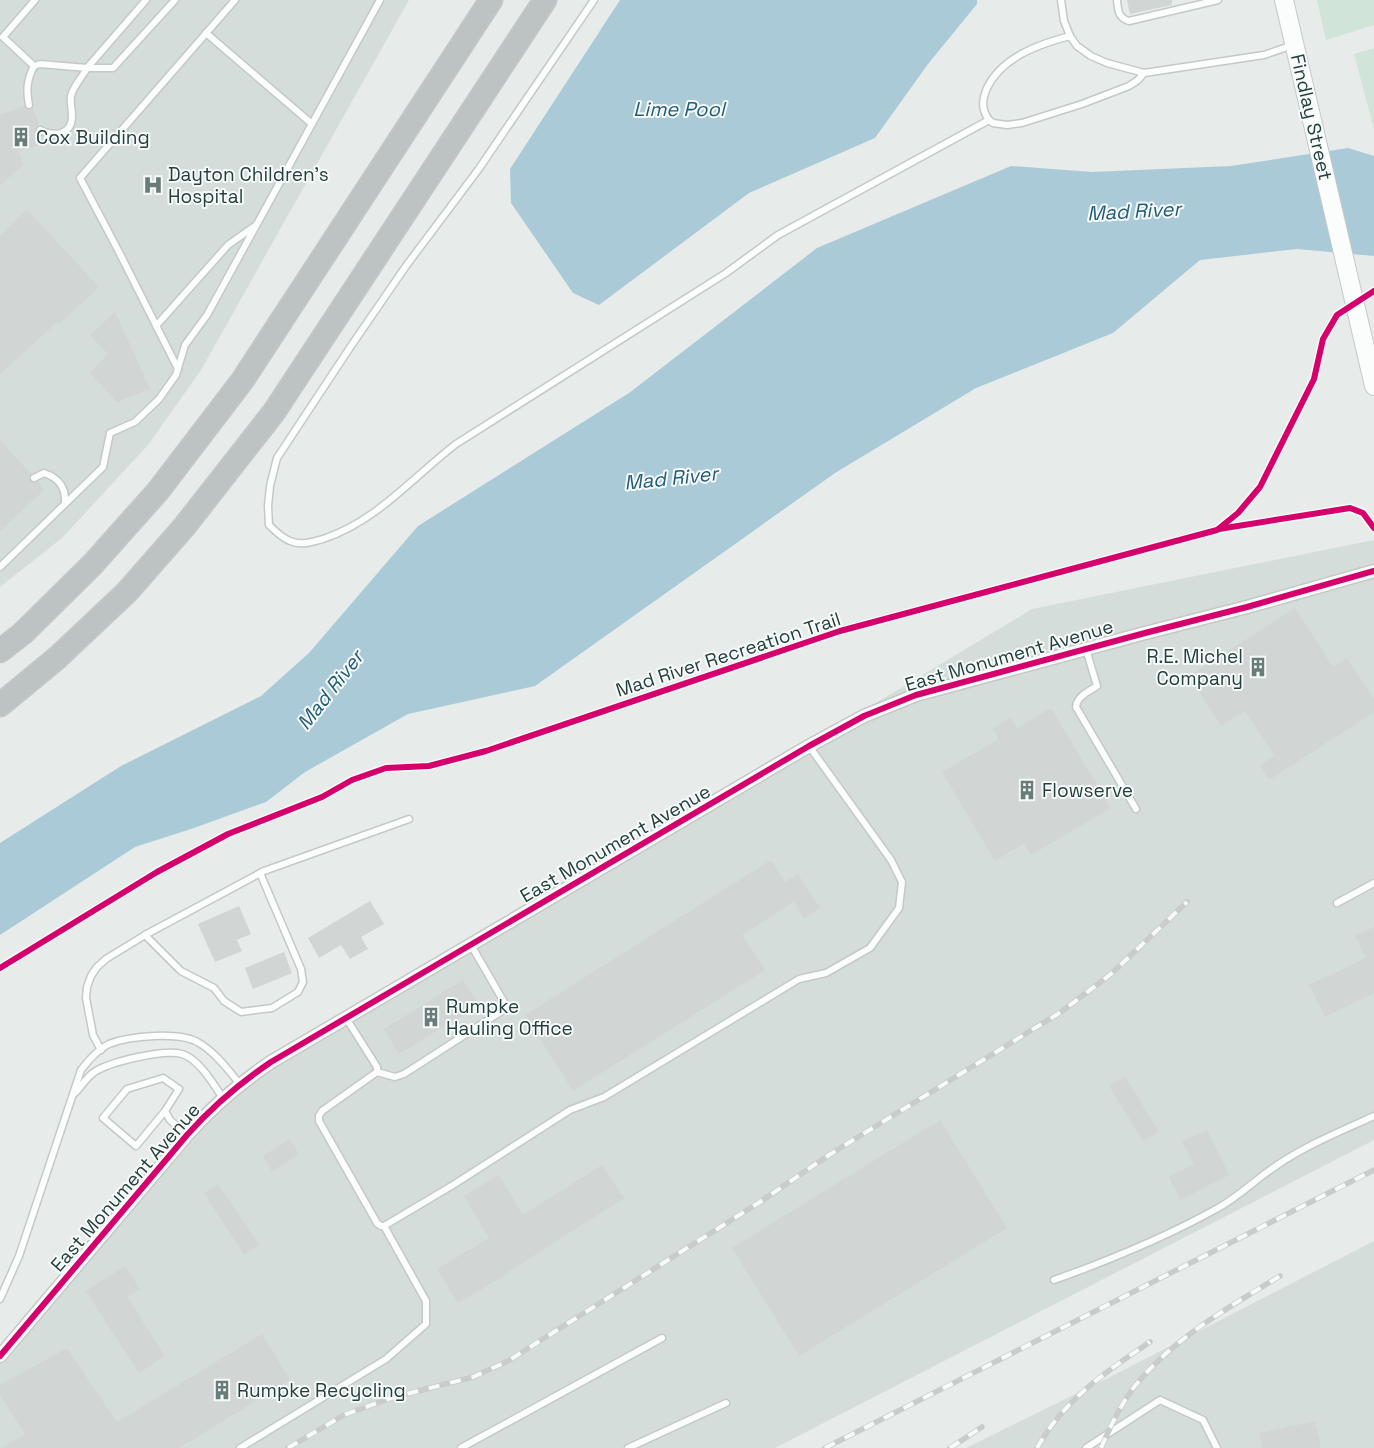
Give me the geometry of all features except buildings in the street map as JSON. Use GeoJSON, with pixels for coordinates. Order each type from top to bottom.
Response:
{"type":"FeatureCollection","features":[{"type":"Feature","properties":{"kind":"highway"},"geometry":{"type":"LineString","coordinates":[[0,706],[57,658],[128,592],[184,527],[274,412],[546,0]]}},
{"type":"Feature","properties":{"kind":"highway"},"geometry":{"type":"LineString","coordinates":[[0,652],[23,633],[92,565],[158,491],[242,381],[486,6]]}},
{"type":"Feature","properties":{"kind":"main road","name":"Findlay Street"},"geometry":{"type":"LineString","coordinates":[[1284,0],[1374,386]]}},
{"type":"Feature","properties":{"kind":"street","name":"East Monument Avenue"},"geometry":{"type":"LineString","coordinates":[[0,1356],[187,1135],[223,1098],[240,1084],[271,1062],[809,746],[864,716],[916,696],[1374,571]]}},
{"type":"Feature","properties":{"kind":"lane"},"geometry":{"type":"LineString","coordinates":[[34,66],[3,37],[36,0]]}},
{"type":"Feature","properties":{"kind":"lane"},"geometry":{"type":"LineString","coordinates":[[40,130],[52,135],[66,132],[72,117],[71,94],[87,68],[146,0]]}},
{"type":"Feature","properties":{"kind":"lane"},"geometry":{"type":"LineString","coordinates":[[178,369],[80,178],[235,0]]}},
{"type":"Feature","properties":{"kind":"lane"},"geometry":{"type":"LineString","coordinates":[[0,567],[103,467],[110,433],[135,422],[159,399],[176,376],[184,344],[207,315],[380,0]]}},
{"type":"Feature","properties":{"kind":"lane"},"geometry":{"type":"LineString","coordinates":[[594,0],[478,170],[406,266],[277,458],[270,486],[269,525],[290,542],[310,543],[332,536],[355,524],[392,500],[434,461],[456,444],[726,273],[778,235],[989,120]]}},
{"type":"Feature","properties":{"kind":"lane"},"geometry":{"type":"LineString","coordinates":[[1062,0],[1064,21],[1070,36],[1077,46],[1091,56],[1107,63],[1144,73],[1264,55],[1295,44]]}},
{"type":"Feature","properties":{"kind":"lane"},"geometry":{"type":"LineString","coordinates":[[1117,0],[1120,14],[1123,19],[1129,22],[1218,0]]}},
{"type":"Feature","properties":{"kind":"lane"},"geometry":{"type":"LineString","coordinates":[[29,104],[26,90],[27,80],[34,66],[40,64],[113,68],[173,1]]}},
{"type":"Feature","properties":{"kind":"lane"},"geometry":{"type":"LineString","coordinates":[[206,33],[312,124]]}},
{"type":"Feature","properties":{"kind":"lane"},"geometry":{"type":"LineString","coordinates":[[1070,36],[1032,48],[998,71],[983,96],[982,106],[984,114],[989,120],[1000,124],[1022,123],[1082,104],[1129,86],[1144,73]]}},
{"type":"Feature","properties":{"kind":"lane"},"geometry":{"type":"LineString","coordinates":[[156,326],[228,245],[257,224]]}},
{"type":"Feature","properties":{"kind":"lane"},"geometry":{"type":"LineString","coordinates":[[34,478],[44,473],[59,481],[66,496],[65,504]]}},
{"type":"Feature","properties":{"kind":"lane"},"geometry":{"type":"LineString","coordinates":[[1086,649],[1097,686],[1079,698],[1076,707],[1136,809]]}},
{"type":"Feature","properties":{"kind":"lane"},"geometry":{"type":"LineString","coordinates":[[378,1072],[322,1111],[319,1121],[377,1223],[380,1226],[384,1226],[453,1185],[570,1110],[604,1097],[799,980],[826,973],[870,948],[899,908],[902,882],[891,860],[809,746]]}},
{"type":"Feature","properties":{"kind":"lane"},"geometry":{"type":"LineString","coordinates":[[101,1050],[93,1035],[86,998],[91,976],[106,959],[144,935],[260,873],[409,819]]}},
{"type":"Feature","properties":{"kind":"lane"},"geometry":{"type":"LineString","coordinates":[[144,935],[181,971],[214,988],[224,1001],[241,1012],[272,1008],[298,992],[303,982],[301,969],[260,873]]}},
{"type":"Feature","properties":{"kind":"lane"},"geometry":{"type":"LineString","coordinates":[[1336,903],[1374,883]]}},
{"type":"Feature","properties":{"kind":"lane"},"geometry":{"type":"LineString","coordinates":[[378,1072],[387,1076],[404,1074],[502,1011],[505,1006],[504,1002],[471,945]]}},
{"type":"Feature","properties":{"kind":"lane"},"geometry":{"type":"LineString","coordinates":[[346,1018],[377,1067],[378,1072]]}},
{"type":"Feature","properties":{"kind":"lane"},"geometry":{"type":"LineString","coordinates":[[0,1298],[19,1256],[81,1070],[90,1058],[108,1045],[148,1036],[173,1036],[198,1042],[215,1055],[240,1084]]}},
{"type":"Feature","properties":{"kind":"lane"},"geometry":{"type":"LineString","coordinates":[[74,1094],[93,1074],[108,1065],[158,1054],[182,1054],[200,1066],[223,1098]]}},
{"type":"Feature","properties":{"kind":"lane"},"geometry":{"type":"LineString","coordinates":[[163,1078],[179,1089],[165,1111],[136,1146],[103,1118],[128,1089],[163,1078]]}},
{"type":"Feature","properties":{"kind":"lane"},"geometry":{"type":"LineString","coordinates":[[165,1111],[170,1120],[187,1135]]}},
{"type":"Feature","properties":{"kind":"lane"},"geometry":{"type":"LineString","coordinates":[[1054,1280],[1154,1239],[1218,1208],[1288,1158],[1374,1116]]}},
{"type":"Feature","properties":{"kind":"lane"},"geometry":{"type":"LineString","coordinates":[[240,1448],[386,1359],[426,1324],[426,1301],[384,1226]]}},
{"type":"Feature","properties":{"kind":"lane"},"geometry":{"type":"LineString","coordinates":[[461,1448],[662,1338]]}},
{"type":"Feature","properties":{"kind":"lane"},"geometry":{"type":"LineString","coordinates":[[1086,1448],[1160,1400],[1203,1420],[1217,1448]]}},
{"type":"Feature","properties":{"kind":"lane"},"geometry":{"type":"LineString","coordinates":[[628,1448],[726,1403]]}},
{"type":"Feature","properties":{"kind":"shaded area","name":"Dayton Children’s Hospital"},"geometry":{"type":"Polygon","coordinates":[[[0,0],[409,0],[201,370],[148,445],[62,538],[0,587],[0,0]]]}},
{"type":"Feature","properties":{"kind":"shaded area"},"geometry":{"type":"Polygon","coordinates":[[[1374,540],[1374,1140],[775,1448],[0,1448],[0,1358],[233,1090],[1032,609],[1374,540]]]}},
{"type":"Feature","properties":{"kind":"shaded area"},"geometry":{"type":"Polygon","coordinates":[[[1374,1241],[1374,1448],[966,1448],[1110,1377],[1374,1241]]]}},
{"type":"Feature","properties":{"kind":"green space"},"geometry":{"type":"Polygon","coordinates":[[[1317,0],[1374,0],[1374,25],[1326,40],[1317,0]]]}},
{"type":"Feature","properties":{"kind":"green space"},"geometry":{"type":"Polygon","coordinates":[[[1374,48],[1374,129],[1354,54],[1374,48]]]}},
{"type":"Feature","properties":{"kind":"water","name":"Lime Pool"},"geometry":{"type":"Polygon","coordinates":[[[620,0],[977,0],[977,4],[928,64],[875,138],[749,193],[599,305],[573,293],[511,203],[510,169],[620,0]]]}},
{"type":"Feature","properties":{"kind":"water","name":"Mad River"},"geometry":{"type":"Polygon","coordinates":[[[1348,148],[1374,156],[1374,256],[1297,249],[1200,260],[1113,333],[976,388],[835,473],[535,686],[408,714],[305,772],[266,802],[135,847],[0,935],[0,843],[121,766],[261,696],[309,653],[418,526],[629,393],[817,248],[1011,166],[1092,172],[1231,166],[1348,148]]]}},
{"type":"Feature","properties":{"kind":"railway"},"geometry":{"type":"LineString","coordinates":[[288,1448],[344,1415],[391,1398],[473,1377],[508,1361],[760,1202],[829,1155],[1061,1012],[1111,974],[1187,902]]}},
{"type":"Feature","properties":{"kind":"railway"},"geometry":{"type":"LineString","coordinates":[[825,1448],[1374,1170]]}},
{"type":"Feature","properties":{"kind":"railway"},"geometry":{"type":"LineString","coordinates":[[1101,1448],[1127,1397],[1154,1365],[1205,1323],[1280,1276]]}},
{"type":"Feature","properties":{"kind":"railway"},"geometry":{"type":"LineString","coordinates":[[1037,1448],[1060,1415],[1073,1401],[1117,1364],[1150,1342]]}},
{"type":"Feature","properties":{"kind":"railway"},"geometry":{"type":"LineString","coordinates":[[950,1448],[982,1427]]}},
{"type":"Feature","properties":{"kind":"cycle path","name":"Mad River Recreation Trail"},"geometry":{"type":"LineString","coordinates":[[0,968],[157,872],[228,834],[322,797],[352,780],[386,768],[429,766],[486,751],[840,631],[1217,530],[1238,513],[1260,487],[1314,379],[1323,339],[1337,315],[1374,291]]}},
{"type":"Feature","properties":{"kind":"cycle path"},"geometry":{"type":"LineString","coordinates":[[1219,529],[1350,508],[1363,513],[1374,528]]}},
{"type":"Feature","properties":{"kind":"cycle path"},"geometry":{"type":"LineString","coordinates":[[0,1356],[187,1135],[216,1105],[248,1078],[271,1062],[809,746],[864,716],[916,695],[1247,607],[1374,571]]}},
{"type":"Feature","properties":{"kind":"place","name":"Cox Building"},"geometry":{"type":"Point","coordinates":[21,137]}},
{"type":"Feature","properties":{"kind":"place","name":"Dayton Children’s Hospital"},"geometry":{"type":"Point","coordinates":[153,185]}},
{"type":"Feature","properties":{"kind":"place","name":"R.E. Michel Company"},"geometry":{"type":"Point","coordinates":[1258,667]}},
{"type":"Feature","properties":{"kind":"place","name":"Flowserve"},"geometry":{"type":"Point","coordinates":[1027,790]}},
{"type":"Feature","properties":{"kind":"place","name":"Rumpke Hauling Office"},"geometry":{"type":"Point","coordinates":[431,1017]}},
{"type":"Feature","properties":{"kind":"place","name":"Rumpke Recycling"},"geometry":{"type":"Point","coordinates":[222,1390]}}]}
